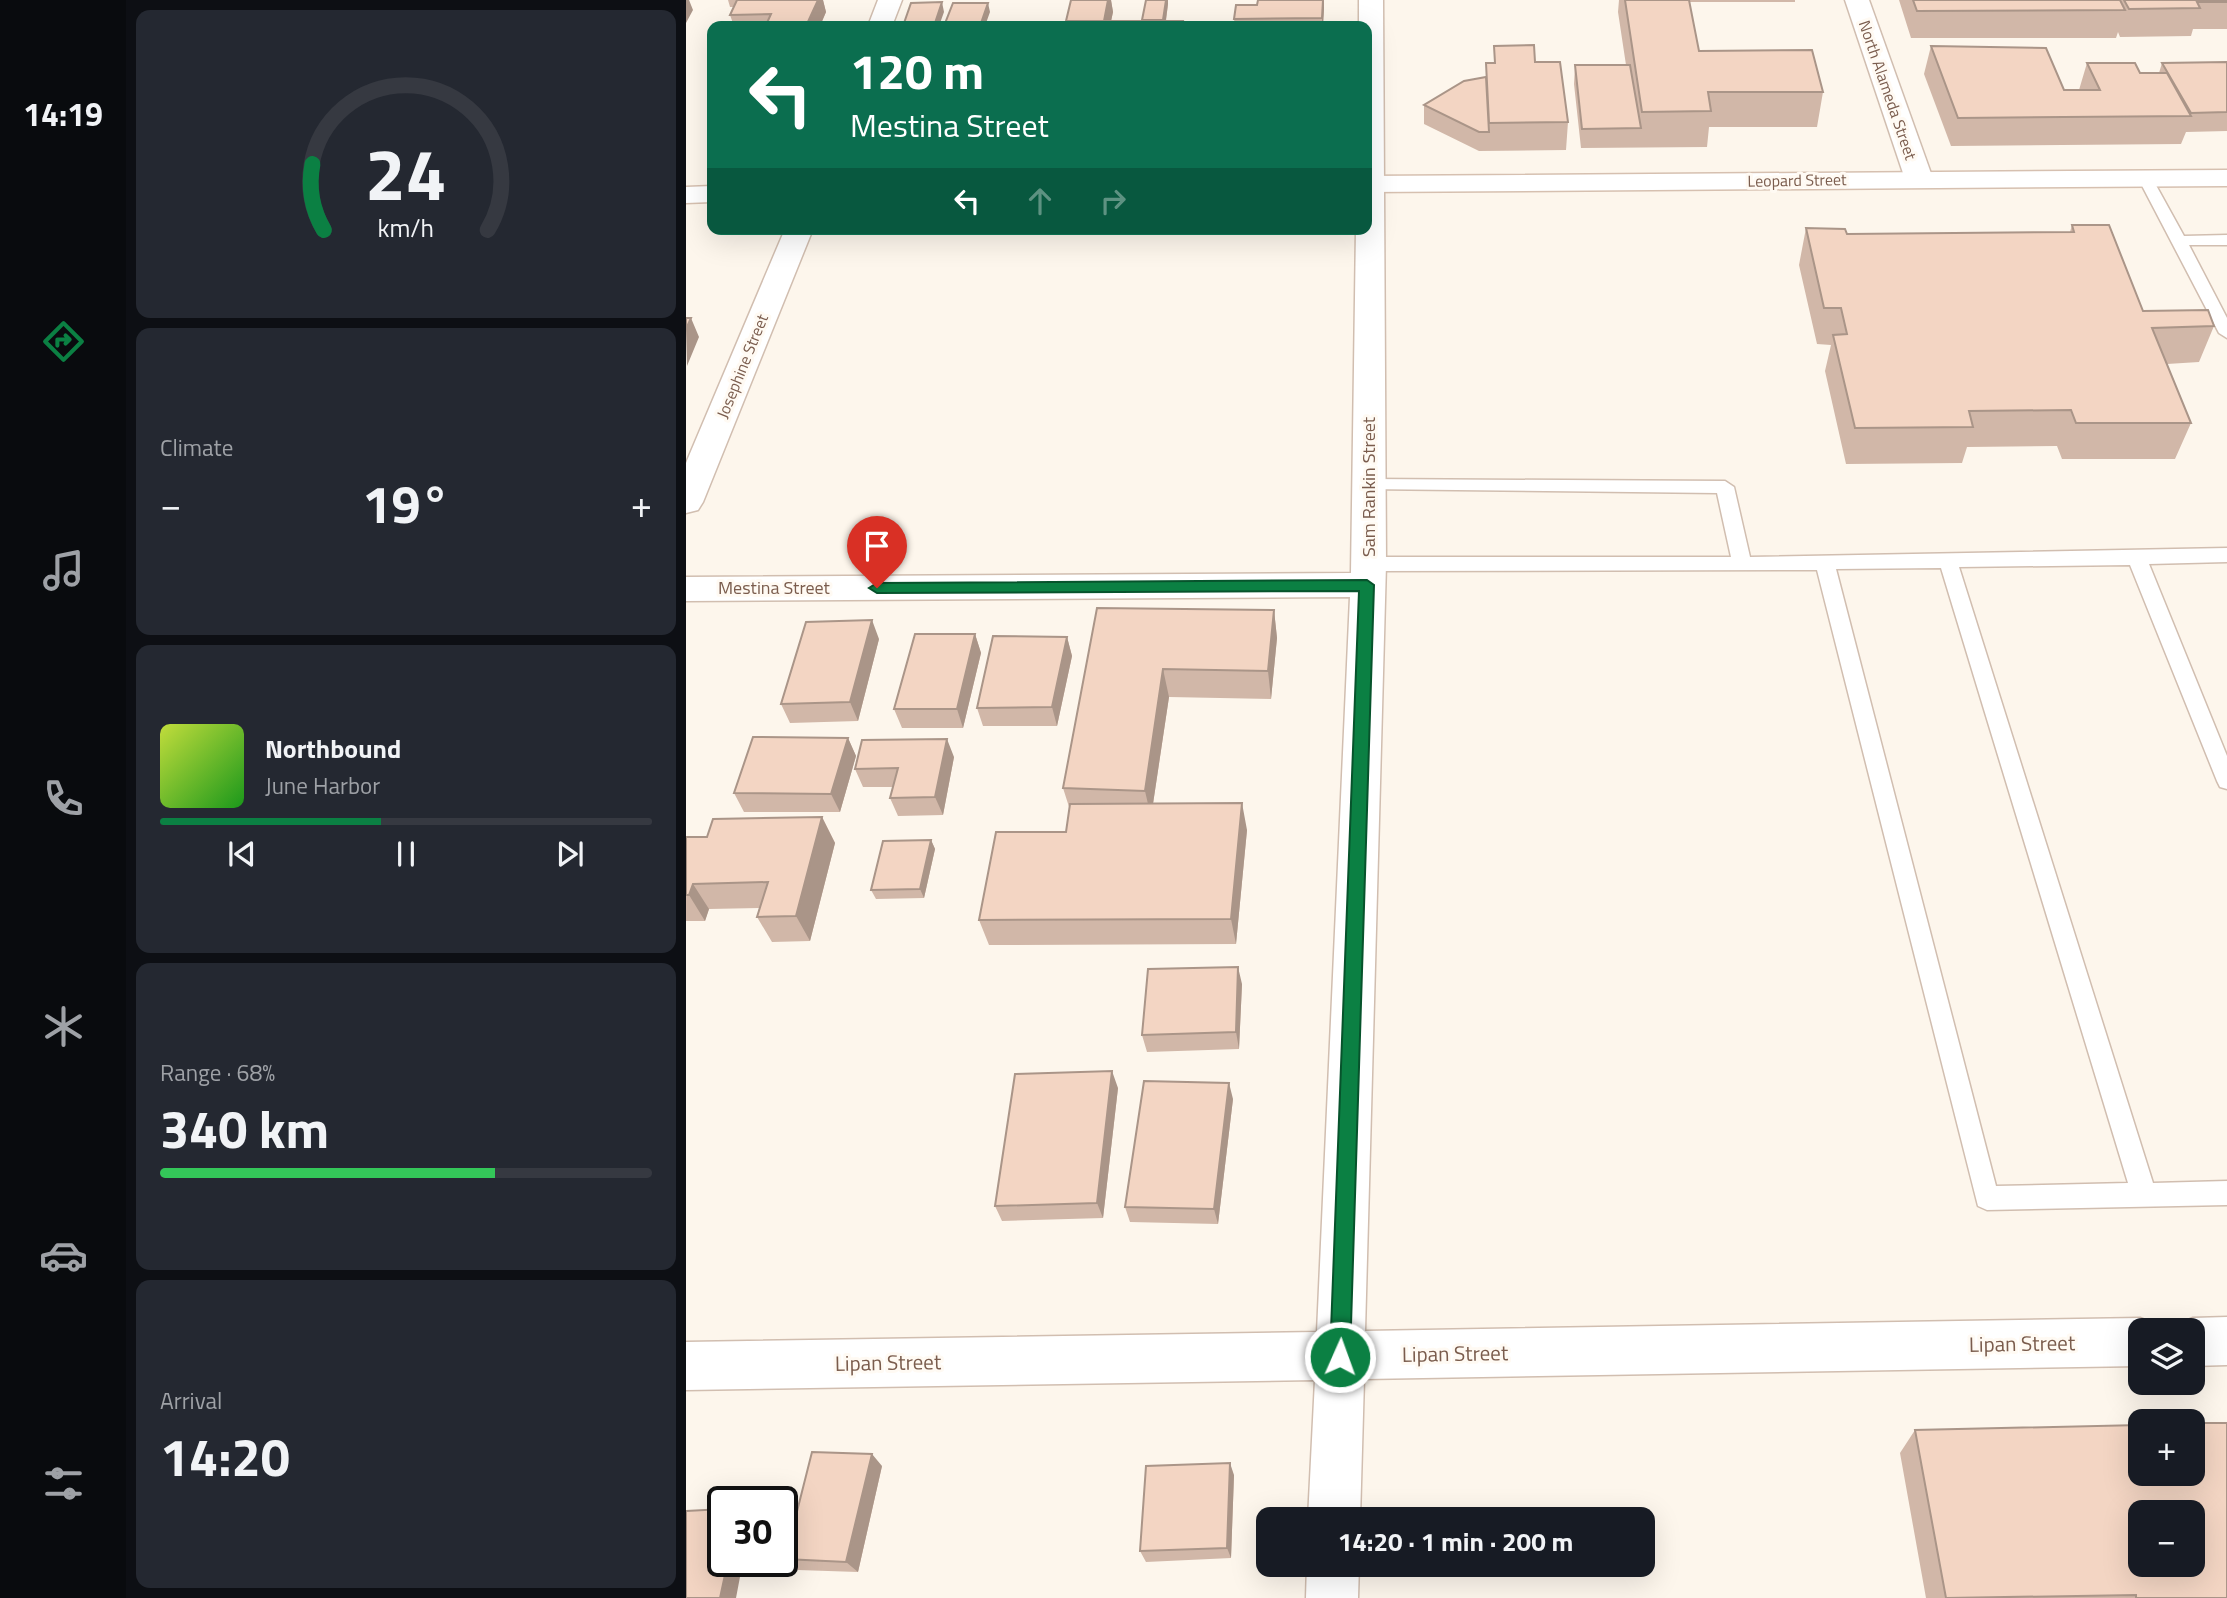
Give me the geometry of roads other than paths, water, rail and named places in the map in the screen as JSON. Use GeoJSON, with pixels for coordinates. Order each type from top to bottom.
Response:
{"type":"FeatureCollection","features":[{"type":"Feature","properties":{"kind":"street"},"geometry":{"type":"LineString","coordinates":[[882,21],[890,0]]}},
{"type":"Feature","properties":{"kind":"street","name":"Sam Rankin Street"},"geometry":{"type":"LineString","coordinates":[[1371,0],[1371,21]]}},
{"type":"Feature","properties":{"kind":"street","name":"North Alameda Street"},"geometry":{"type":"LineString","coordinates":[[1857,0],[1919,179]]}},
{"type":"Feature","properties":{"kind":"street","name":"Leopard Street"},"geometry":{"type":"LineString","coordinates":[[1372,184],[2227,178]]}},
{"type":"Feature","properties":{"kind":"street"},"geometry":{"type":"LineString","coordinates":[[686,195],[707,194]]}},
{"type":"Feature","properties":{"kind":"street","name":"Josephine Street"},"geometry":{"type":"LineString","coordinates":[[686,502],[797,235]]}},
{"type":"Feature","properties":{"kind":"street","name":"Sam Rankin Street"},"geometry":{"type":"LineString","coordinates":[[1335,1507],[1368,575],[1368,235]]}},
{"type":"Feature","properties":{"kind":"street","name":"Mestina Street"},"geometry":{"type":"LineString","coordinates":[[686,589],[1368,575]]}},
{"type":"Feature","properties":{"kind":"street"},"geometry":{"type":"LineString","coordinates":[[2205,1342],[2227,1341]]}},
{"type":"Feature","properties":{"kind":"street","name":"Lipan Street"},"geometry":{"type":"LineString","coordinates":[[686,1366],[2128,1342]]}},
{"type":"Feature","properties":{"kind":"street"},"geometry":{"type":"LineString","coordinates":[[1332,1598],[1333,1577]]}},
{"type":"Feature","properties":{"kind":"lane"},"geometry":{"type":"LineString","coordinates":[[2145,178],[2178,241],[2222,311],[2227,333]]}},
{"type":"Feature","properties":{"kind":"lane"},"geometry":{"type":"LineString","coordinates":[[2178,241],[2227,240]]}},
{"type":"Feature","properties":{"kind":"lane"},"geometry":{"type":"LineString","coordinates":[[1369,485],[1725,487],[1742,563]]}},
{"type":"Feature","properties":{"kind":"lane"},"geometry":{"type":"LineString","coordinates":[[1368,575],[1742,563],[2227,555]]}},
{"type":"Feature","properties":{"kind":"lane"},"geometry":{"type":"LineString","coordinates":[[2137,558],[2227,781]]}},
{"type":"Feature","properties":{"kind":"lane"},"geometry":{"type":"LineString","coordinates":[[1948,561],[2144,1195]]}},
{"type":"Feature","properties":{"kind":"lane"},"geometry":{"type":"LineString","coordinates":[[1825,563],[1987,1198],[2227,1193]]}}]}
